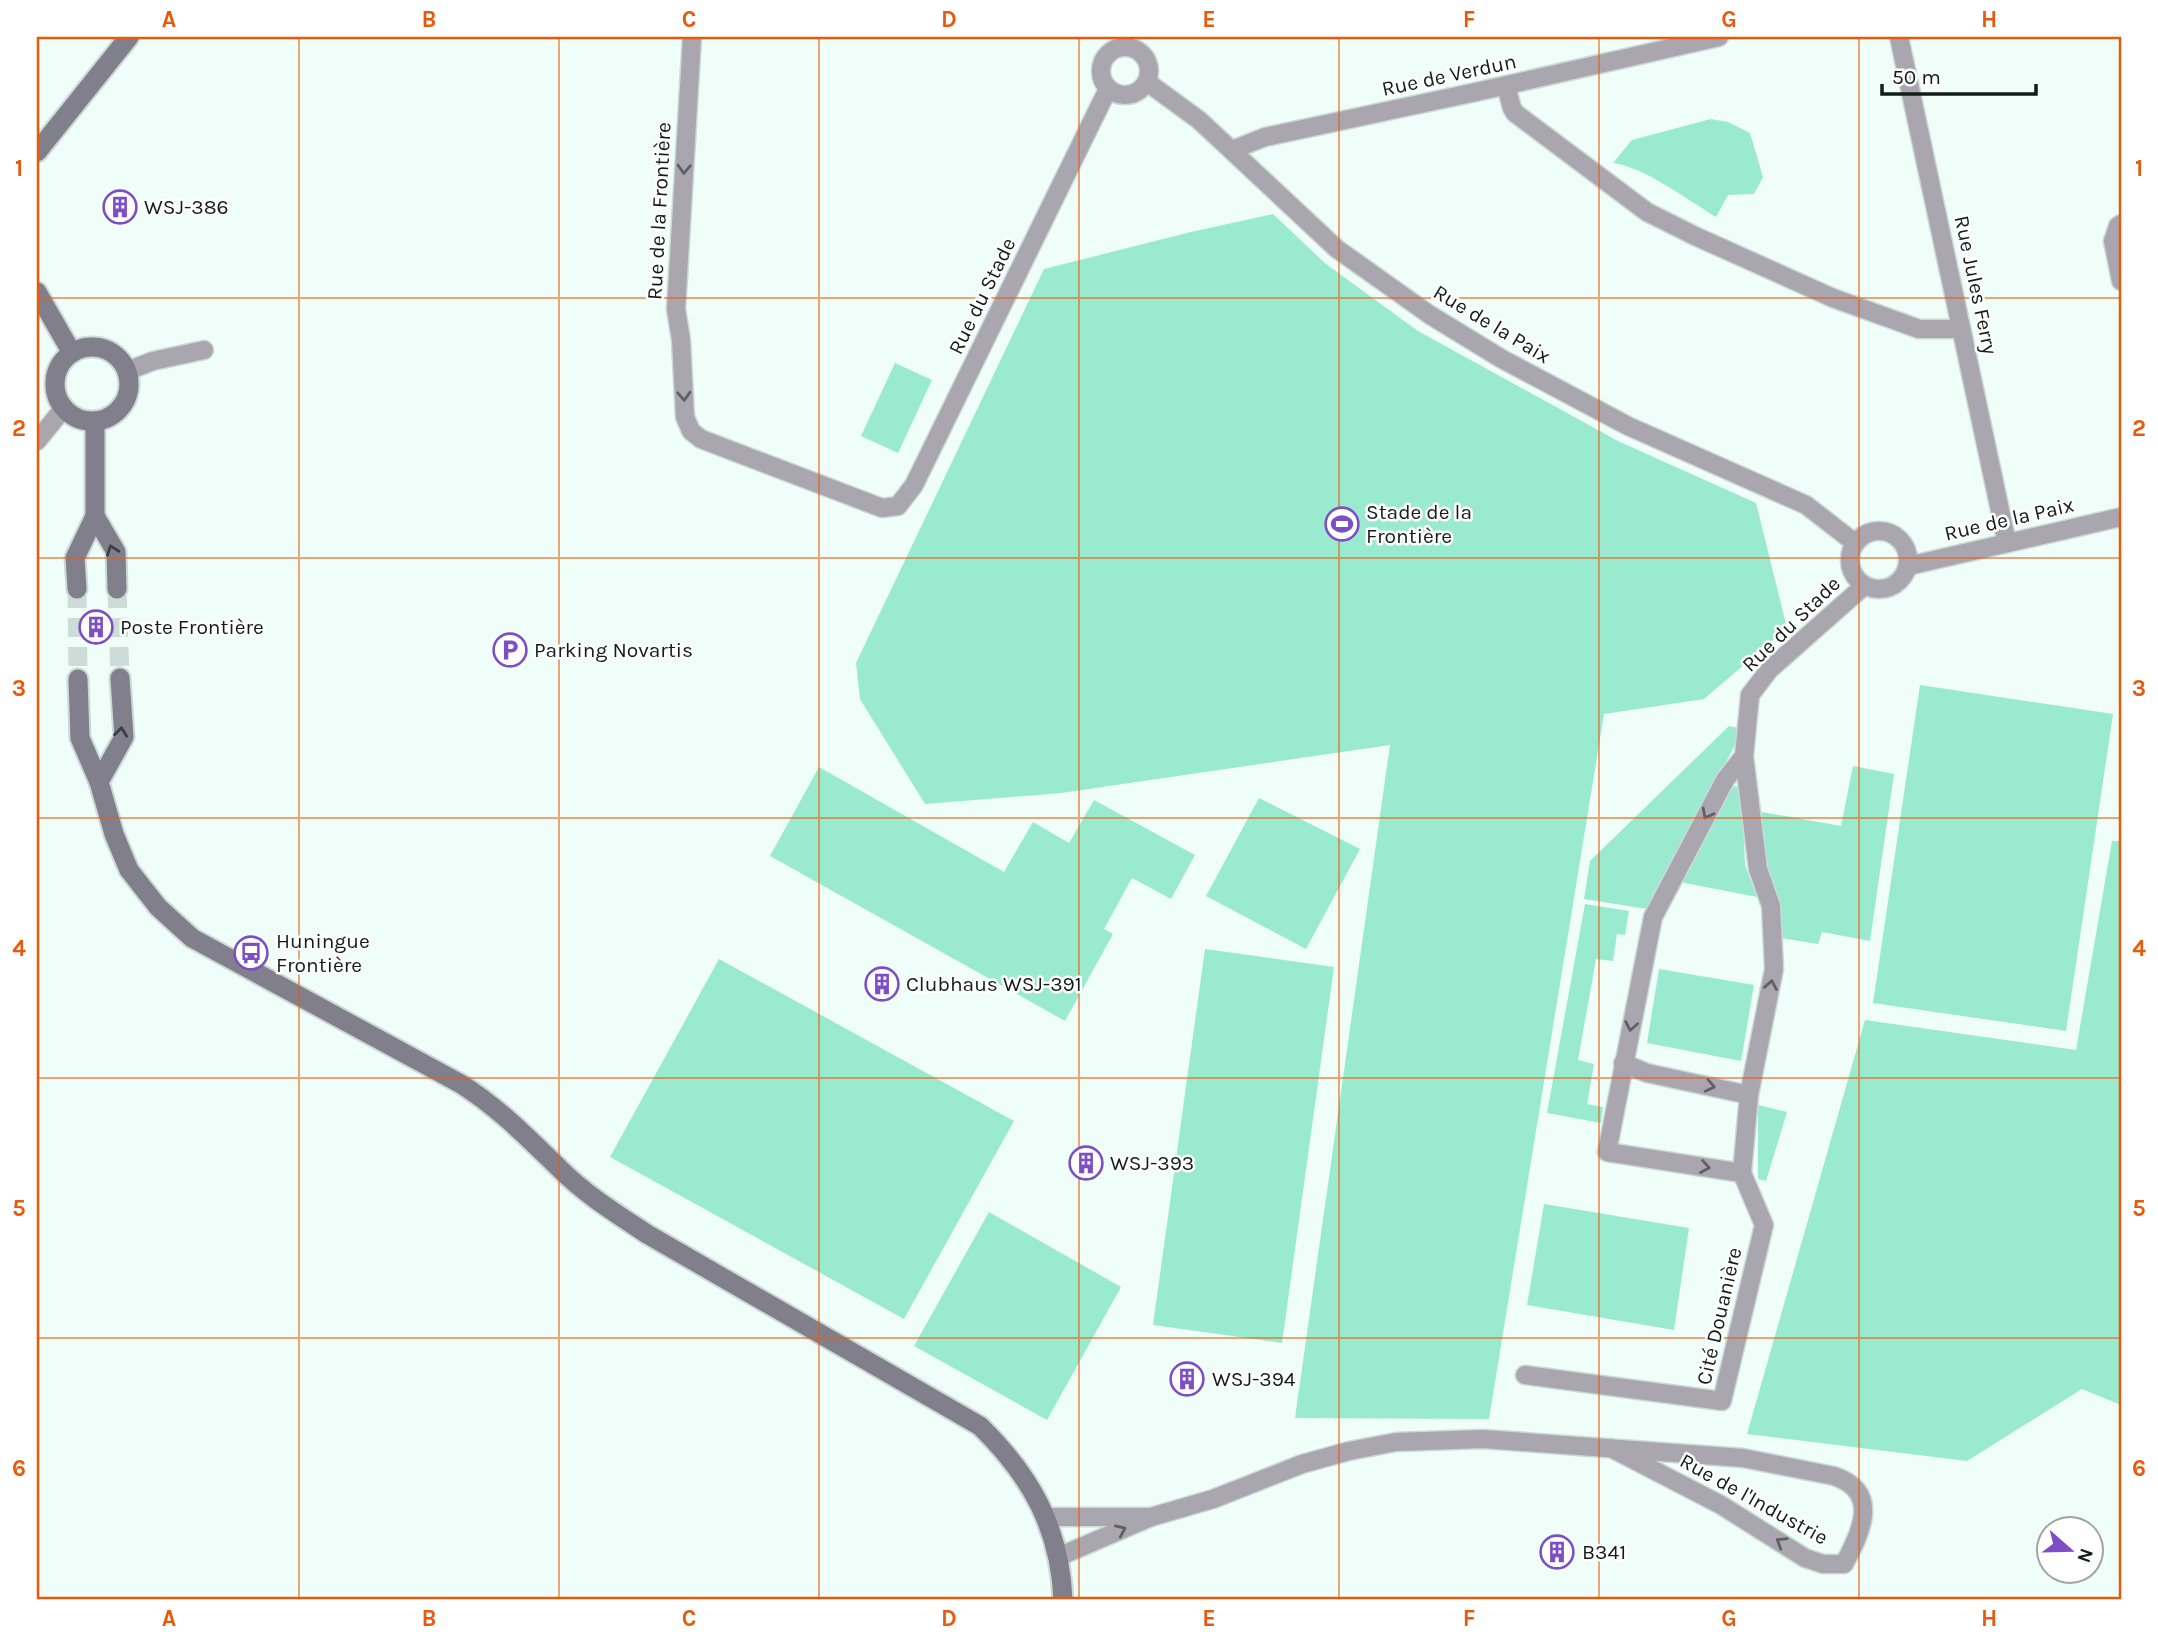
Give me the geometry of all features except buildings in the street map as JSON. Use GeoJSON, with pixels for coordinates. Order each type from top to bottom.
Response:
{"type":"FeatureCollection","features":[{"type":"Feature","properties":{"kind":"main road"},"geometry":{"type":"LineString","coordinates":[[37,152],[129,37]]}},
{"type":"Feature","properties":{"kind":"main road"},"geometry":{"type":"LineString","coordinates":[[37,292],[72,352]]}},
{"type":"Feature","properties":{"kind":"main road"},"geometry":{"type":"LineString","coordinates":[[82,348],[100,348],[116,356],[127,371],[129,391],[121,408],[104,420],[95,422],[77,419],[63,409],[55,389],[55,379],[64,359],[72,352],[82,348]]}},
{"type":"Feature","properties":{"kind":"main road"},"geometry":{"type":"LineString","coordinates":[[76,589],[75,558],[95,516],[95,422]]}},
{"type":"Feature","properties":{"kind":"main road"},"geometry":{"type":"LineString","coordinates":[[95,516],[116,552],[117,589]]}},
{"type":"Feature","properties":{"kind":"main road"},"geometry":{"type":"LineString","coordinates":[[99,782],[124,737],[120,678]]}},
{"type":"Feature","properties":{"kind":"main road"},"geometry":{"type":"LineString","coordinates":[[78,679],[80,738],[99,782],[114,834],[129,870],[158,907],[192,938],[461,1084],[489,1102],[604,1206],[647,1234],[980,1426],[1001,1446],[1022,1474],[1046,1517],[1058,1558],[1063,1600]]}},
{"type":"Feature","properties":{"kind":"street","name":"Rue de la Frontière"},"geometry":{"type":"LineString","coordinates":[[692,37],[676,309],[681,340],[685,418],[691,431],[701,439],[882,508]]}},
{"type":"Feature","properties":{"kind":"street","name":"Rue de Verdun"},"geometry":{"type":"LineString","coordinates":[[1232,150],[1265,137],[1719,37]]}},
{"type":"Feature","properties":{"kind":"street","name":"Rue Jules Ferry"},"geometry":{"type":"LineString","coordinates":[[1899,37],[2007,542]]}},
{"type":"Feature","properties":{"kind":"street"},"geometry":{"type":"LineString","coordinates":[[1120,42],[1145,57],[1149,68],[1147,82],[1142,89],[1123,96],[1108,89],[1102,79],[1101,67],[1120,42]]}},
{"type":"Feature","properties":{"kind":"street","name":"Rue de la Paix"},"geometry":{"type":"LineString","coordinates":[[1147,82],[1199,120],[1337,249],[1430,315],[1502,359],[1628,426],[1806,505],[1855,543]]}},
{"type":"Feature","properties":{"kind":"street"},"geometry":{"type":"LineString","coordinates":[[1506,86],[1515,113],[1647,212],[1741,258],[1840,301],[1919,329],[1961,329]]}},
{"type":"Feature","properties":{"kind":"street","name":"Rue du Stade"},"geometry":{"type":"LineString","coordinates":[[882,508],[898,506],[914,485],[1108,89]]}},
{"type":"Feature","properties":{"kind":"street"},"geometry":{"type":"LineString","coordinates":[[2121,225],[2113,241],[2121,281]]}},
{"type":"Feature","properties":{"kind":"street"},"geometry":{"type":"LineString","coordinates":[[127,371],[153,361],[204,350]]}},
{"type":"Feature","properties":{"kind":"street"},"geometry":{"type":"LineString","coordinates":[[37,441],[63,409]]}},
{"type":"Feature","properties":{"kind":"street","name":"Rue de la Paix"},"geometry":{"type":"LineString","coordinates":[[1908,566],[2121,517]]}},
{"type":"Feature","properties":{"kind":"street"},"geometry":{"type":"LineString","coordinates":[[1881,530],[1891,533],[1905,546],[1908,566],[1899,582],[1891,587],[1873,589],[1856,580],[1849,561],[1855,543],[1862,536],[1881,530]]}},
{"type":"Feature","properties":{"kind":"street","name":"Rue du Stade"},"geometry":{"type":"LineString","coordinates":[[1750,695],[1769,670],[1864,586]]}},
{"type":"Feature","properties":{"kind":"street","name":"Cité Douanière"},"geometry":{"type":"LineString","coordinates":[[1525,1375],[1723,1401],[1764,1225],[1742,1173],[1749,1095],[1774,969],[1771,905],[1758,869],[1744,757],[1750,695]]}},
{"type":"Feature","properties":{"kind":"street"},"geometry":{"type":"LineString","coordinates":[[1742,1173],[1607,1152],[1653,917],[1725,780],[1744,757]]}},
{"type":"Feature","properties":{"kind":"street"},"geometry":{"type":"LineString","coordinates":[[1623,1063],[1647,1073],[1749,1095]]}},
{"type":"Feature","properties":{"kind":"street","name":"Rue de l'Industrie"},"geometry":{"type":"LineString","coordinates":[[1058,1558],[1151,1517],[1213,1499],[1302,1464],[1396,1442],[1483,1438],[1743,1458],[1844,1480],[1855,1489],[1864,1511],[1855,1544],[1844,1564],[1823,1564],[1805,1558],[1721,1505],[1611,1448]]}},
{"type":"Feature","properties":{"kind":"street","name":"Rue de l'Industrie"},"geometry":{"type":"LineString","coordinates":[[1046,1517],[1151,1517]]}},
{"type":"Feature","properties":{"kind":"green space"},"geometry":{"type":"Polygon","coordinates":[[[1711,119],[1728,122],[1750,133],[1763,177],[1754,194],[1728,195],[1716,217],[1652,177],[1613,163],[1632,140],[1711,119]]]}},
{"type":"Feature","properties":{"kind":"green space","name":"Stade de la Frontière"},"geometry":{"type":"Polygon","coordinates":[[[1273,214],[1326,264],[1418,331],[1618,441],[1756,503],[1787,628],[1704,699],[1604,714],[1489,1419],[1295,1418],[1390,745],[1061,793],[925,804],[860,699],[856,663],[1044,269],[1273,214]]]}},
{"type":"Feature","properties":{"kind":"green space"},"geometry":{"type":"Polygon","coordinates":[[[895,363],[932,380],[898,453],[861,436],[895,363]]]}},
{"type":"Feature","properties":{"kind":"green space"},"geometry":{"type":"Polygon","coordinates":[[[1920,685],[2113,714],[2066,1031],[1873,1003],[1920,685]]]}},
{"type":"Feature","properties":{"kind":"green space"},"geometry":{"type":"Polygon","coordinates":[[[1729,726],[1738,728],[1741,734],[1647,909],[1584,899],[1590,861],[1729,726]]]}},
{"type":"Feature","properties":{"kind":"green space"},"geometry":{"type":"Polygon","coordinates":[[[1853,766],[1894,774],[1870,941],[1822,932],[1818,944],[1781,938],[1778,899],[1767,870],[1761,842],[1762,812],[1841,826],[1853,766]]]}},
{"type":"Feature","properties":{"kind":"green space"},"geometry":{"type":"Polygon","coordinates":[[[819,767],[1004,872],[1033,822],[1069,843],[1094,800],[1195,855],[1171,899],[1132,878],[1104,929],[1113,934],[1065,1021],[770,856],[819,767]]]}},
{"type":"Feature","properties":{"kind":"green space"},"geometry":{"type":"Polygon","coordinates":[[[1734,786],[1740,787],[1742,796],[1745,865],[1757,897],[1680,882],[1698,853],[1728,791],[1734,786]]]}},
{"type":"Feature","properties":{"kind":"green space"},"geometry":{"type":"Polygon","coordinates":[[[1259,798],[1360,849],[1306,949],[1206,896],[1259,798]]]}},
{"type":"Feature","properties":{"kind":"green space"},"geometry":{"type":"Polygon","coordinates":[[[2112,841],[2121,841],[2121,1405],[2082,1389],[1967,1461],[1747,1434],[1865,1020],[2076,1050],[2112,841]]]}},
{"type":"Feature","properties":{"kind":"green space"},"geometry":{"type":"Polygon","coordinates":[[[1585,904],[1629,911],[1625,935],[1617,934],[1613,961],[1596,959],[1578,1060],[1594,1064],[1587,1104],[1603,1107],[1601,1123],[1547,1113],[1585,904]]]}},
{"type":"Feature","properties":{"kind":"green space"},"geometry":{"type":"Polygon","coordinates":[[[1205,949],[1334,967],[1282,1343],[1153,1325],[1205,949]]]}},
{"type":"Feature","properties":{"kind":"green space"},"geometry":{"type":"Polygon","coordinates":[[[719,959],[1014,1121],[904,1319],[610,1157],[719,959]]]}},
{"type":"Feature","properties":{"kind":"green space"},"geometry":{"type":"Polygon","coordinates":[[[1659,969],[1754,985],[1741,1061],[1647,1043],[1659,969]]]}},
{"type":"Feature","properties":{"kind":"green space"},"geometry":{"type":"Polygon","coordinates":[[[1758,1105],[1787,1112],[1766,1181],[1758,1179],[1758,1105]]]}},
{"type":"Feature","properties":{"kind":"green space"},"geometry":{"type":"Polygon","coordinates":[[[1544,1204],[1689,1228],[1674,1330],[1527,1305],[1544,1204]]]}},
{"type":"Feature","properties":{"kind":"green space"},"geometry":{"type":"Polygon","coordinates":[[[989,1212],[1121,1287],[1047,1420],[914,1346],[989,1212]]]}},
{"type":"Feature","properties":{"kind":"tunnel"},"geometry":{"type":"LineString","coordinates":[[77,589],[78,679]]}},
{"type":"Feature","properties":{"kind":"tunnel"},"geometry":{"type":"LineString","coordinates":[[117,589],[120,678]]}},
{"type":"Feature","properties":{"kind":"place","name":"WSJ-386"},"geometry":{"type":"Point","coordinates":[120,207]}},
{"type":"Feature","properties":{"kind":"place","name":"Stade de la Frontière"},"geometry":{"type":"Point","coordinates":[1342,524]}},
{"type":"Feature","properties":{"kind":"place","name":"Poste Frontière"},"geometry":{"type":"Point","coordinates":[96,627]}},
{"type":"Feature","properties":{"kind":"place","name":"Parking Novartis"},"geometry":{"type":"Point","coordinates":[510,650]}},
{"type":"Feature","properties":{"kind":"place","name":"Huningue Frontière"},"geometry":{"type":"Point","coordinates":[251,953]}},
{"type":"Feature","properties":{"kind":"place","name":"Clubhaus WSJ-391"},"geometry":{"type":"Point","coordinates":[882,984]}},
{"type":"Feature","properties":{"kind":"place","name":"WSJ-393"},"geometry":{"type":"Point","coordinates":[1086,1163]}},
{"type":"Feature","properties":{"kind":"place","name":"WSJ-394"},"geometry":{"type":"Point","coordinates":[1187,1379]}},
{"type":"Feature","properties":{"kind":"place","name":"B341"},"geometry":{"type":"Point","coordinates":[1557,1552]}}]}
